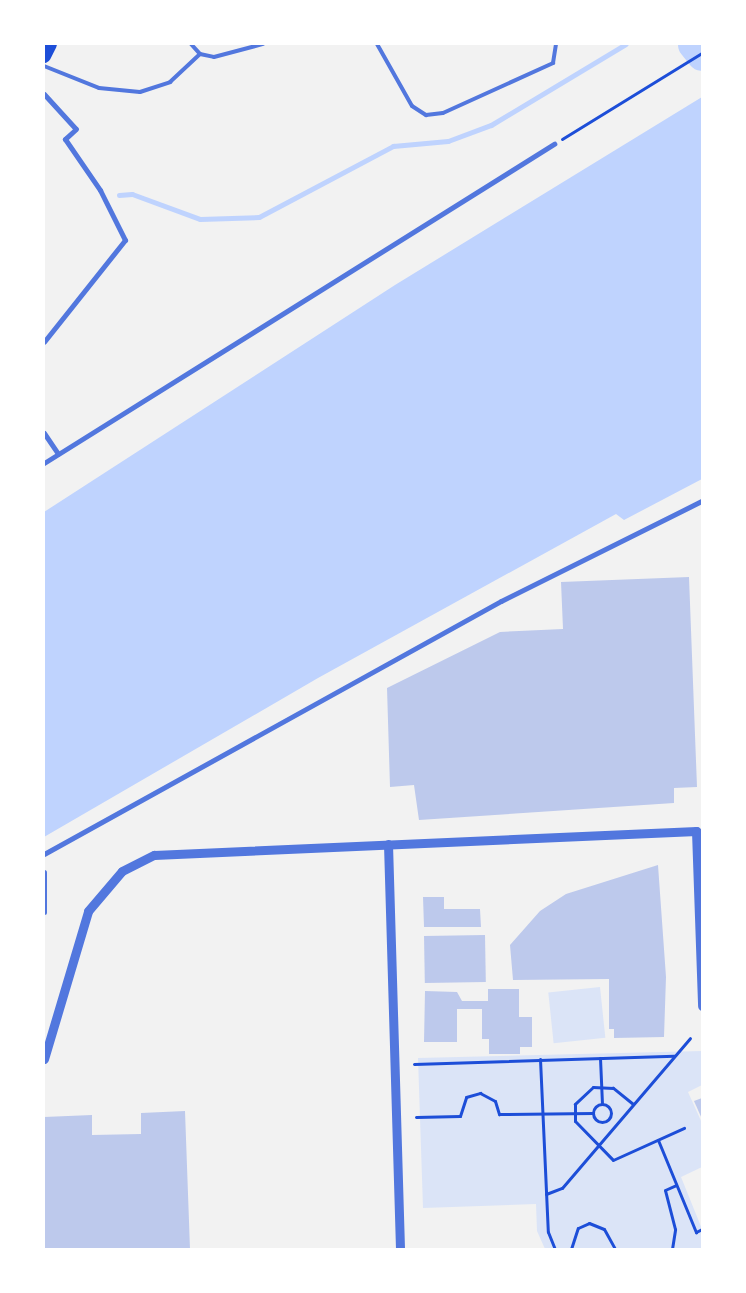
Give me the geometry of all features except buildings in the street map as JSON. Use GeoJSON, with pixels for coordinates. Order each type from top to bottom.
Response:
{"type":"FeatureCollection","features":[{"type":"Feature","properties":{"kind":"highway"},"geometry":{"type":"LineString","coordinates":[[44,56],[50,44]]}},
{"type":"Feature","properties":{"kind":"street"},"geometry":{"type":"LineString","coordinates":[[44,94],[76,130],[65,139],[100,190],[125,240],[44,342]]}},
{"type":"Feature","properties":{"kind":"street"},"geometry":{"type":"LineString","coordinates":[[44,463],[554,144]]}},
{"type":"Feature","properties":{"kind":"street"},"geometry":{"type":"LineString","coordinates":[[44,433],[58,454]]}},
{"type":"Feature","properties":{"kind":"street"},"geometry":{"type":"LineString","coordinates":[[44,854],[501,601],[702,501]]}},
{"type":"Feature","properties":{"kind":"street"},"geometry":{"type":"LineString","coordinates":[[44,1059],[82,922],[107,886],[136,860],[163,854],[696,831],[702,1006]]}},
{"type":"Feature","properties":{"kind":"street"},"geometry":{"type":"LineString","coordinates":[[388,844],[400,1249]]}},
{"type":"Feature","properties":{"kind":"street"},"geometry":{"type":"LineString","coordinates":[[44,872],[44,912]]}},
{"type":"Feature","properties":{"kind":"lane"},"geometry":{"type":"LineString","coordinates":[[191,44],[200,54],[214,57],[263,44]]}},
{"type":"Feature","properties":{"kind":"lane"},"geometry":{"type":"LineString","coordinates":[[377,44],[412,106],[426,115],[443,114],[553,62],[556,44]]}},
{"type":"Feature","properties":{"kind":"lane"},"geometry":{"type":"LineString","coordinates":[[44,66],[100,88],[140,92],[170,82],[200,54]]}},
{"type":"Feature","properties":{"kind":"path"},"geometry":{"type":"LineString","coordinates":[[656,81],[702,53]]}},
{"type":"Feature","properties":{"kind":"path"},"geometry":{"type":"LineString","coordinates":[[546,1194],[562,1188],[690,1038]]}},
{"type":"Feature","properties":{"kind":"path"},"geometry":{"type":"LineString","coordinates":[[414,1064],[674,1056]]}},
{"type":"Feature","properties":{"kind":"path"},"geometry":{"type":"LineString","coordinates":[[416,1117],[460,1116],[466,1097],[480,1093],[495,1101],[499,1114],[593,1113],[602,1104],[600,1058]]}},
{"type":"Feature","properties":{"kind":"path"},"geometry":{"type":"LineString","coordinates":[[540,1059],[548,1232],[555,1249]]}},
{"type":"Feature","properties":{"kind":"path"},"geometry":{"type":"LineString","coordinates":[[633,1104],[614,1088],[601,1086],[580,1096],[574,1114],[579,1129],[613,1160],[684,1128]]}},
{"type":"Feature","properties":{"kind":"path"},"geometry":{"type":"LineString","coordinates":[[593,1113],[598,1121],[609,1118],[611,1110],[602,1104]]}},
{"type":"Feature","properties":{"kind":"path"},"geometry":{"type":"LineString","coordinates":[[658,1140],[696,1232],[702,1229]]}},
{"type":"Feature","properties":{"kind":"path"},"geometry":{"type":"LineString","coordinates":[[672,1249],[675,1229],[665,1190],[676,1185]]}},
{"type":"Feature","properties":{"kind":"path"},"geometry":{"type":"LineString","coordinates":[[571,1249],[578,1228],[588,1223],[604,1229],[615,1249]]}},
{"type":"Feature","properties":{"kind":"shaded area"},"geometry":{"type":"Polygon","coordinates":[[[600,987],[605,1038],[554,1043],[548,992],[600,987]]]}},
{"type":"Feature","properties":{"kind":"shaded area"},"geometry":{"type":"Polygon","coordinates":[[[702,1051],[702,1085],[688,1092],[702,1123],[702,1167],[681,1177],[702,1229],[702,1249],[545,1249],[537,1231],[536,1204],[423,1208],[418,1058],[702,1051]]]}},
{"type":"Feature","properties":{"kind":"water"},"geometry":{"type":"Polygon","coordinates":[[[702,97],[702,479],[624,520],[616,514],[318,678],[44,837],[44,512],[395,285],[702,97]]]}},
{"type":"Feature","properties":{"kind":"waterway"},"geometry":{"type":"LineString","coordinates":[[119,195],[132,194],[200,219],[259,217],[393,146],[448,141],[491,125],[626,44]]}},
{"type":"Feature","properties":{"kind":"waterway"},"geometry":{"type":"LineString","coordinates":[[693,44],[702,55]]}}]}
